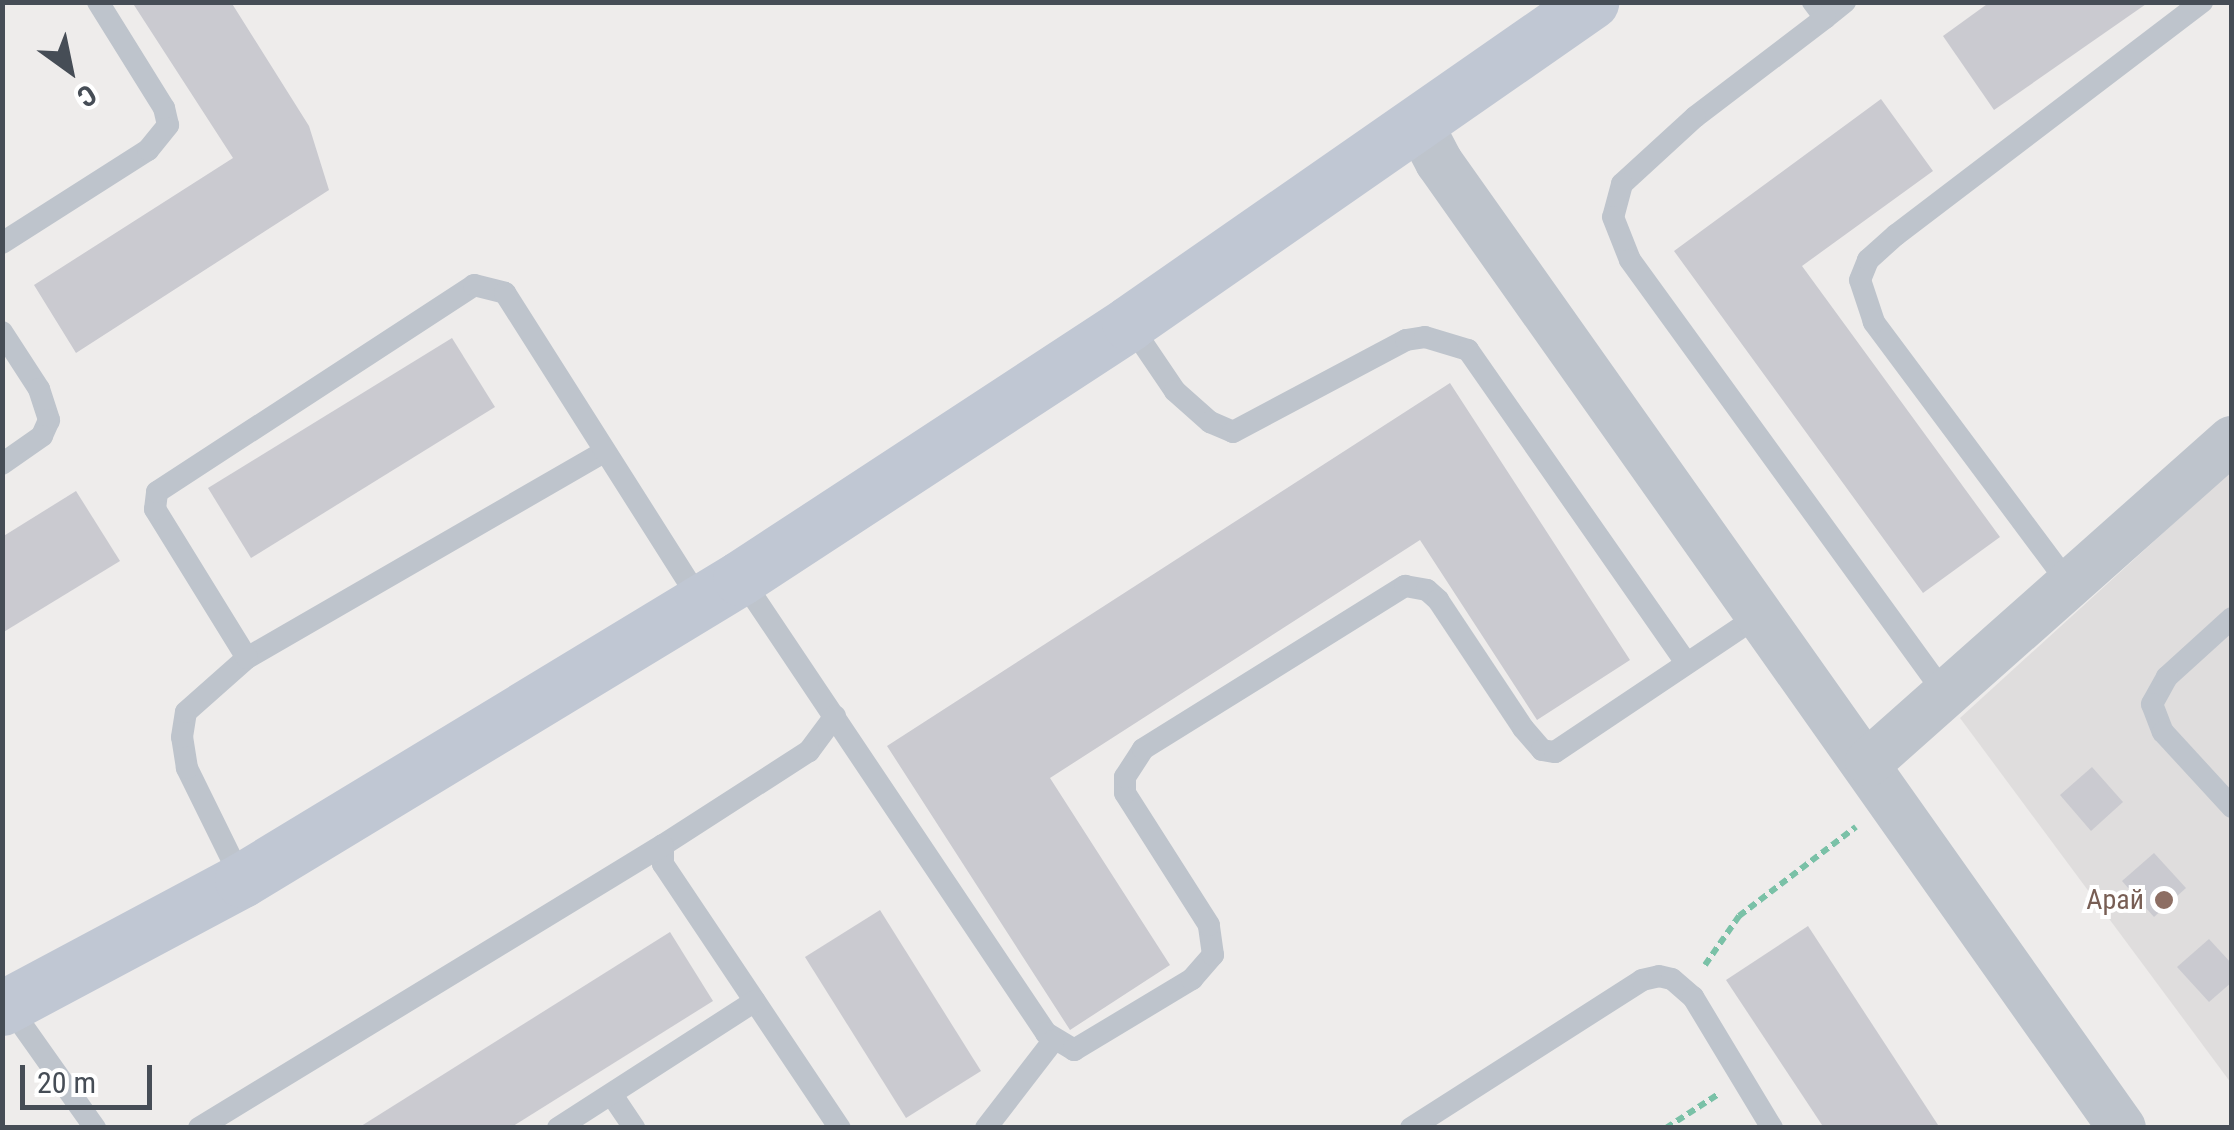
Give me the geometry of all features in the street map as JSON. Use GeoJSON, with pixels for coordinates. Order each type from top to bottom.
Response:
{"type":"FeatureCollection","features":[{"type":"Feature","properties":{"kind":"street"},"geometry":{"type":"LineString","coordinates":[[6,1007],[242,880],[721,590],[1129,324],[1578,6]]}},
{"type":"Feature","properties":{"kind":"street"},"geometry":{"type":"LineString","coordinates":[[1418,122],[1439,162],[1877,773],[2122,1128]]}},
{"type":"Feature","properties":{"kind":"street"},"geometry":{"type":"LineString","coordinates":[[1877,773],[1945,694],[2232,440]]}},
{"type":"Feature","properties":{"kind":"lane"},"geometry":{"type":"LineString","coordinates":[[2,243],[148,150],[168,125],[164,108],[98,2]]}},
{"type":"Feature","properties":{"kind":"lane"},"geometry":{"type":"LineString","coordinates":[[1845,2],[1819,10],[1622,184],[1614,217],[1630,260],[1945,694]]}},
{"type":"Feature","properties":{"kind":"lane"},"geometry":{"type":"LineString","coordinates":[[2068,584],[1874,322],[1860,280],[1868,260],[1896,235],[2202,2]]}},
{"type":"Feature","properties":{"kind":"lane"},"geometry":{"type":"LineString","coordinates":[[248,658],[155,509],[157,492],[474,285],[504,292],[604,452],[835,716],[1053,1041],[1074,1050],[1207,969],[1212,955],[1209,925],[1125,793],[1132,762],[1390,593],[1417,586],[1438,600],[1542,750],[1555,752],[1620,712],[1686,661],[1762,613]]}},
{"type":"Feature","properties":{"kind":"lane"},"geometry":{"type":"LineString","coordinates":[[1129,324],[1175,391],[1210,422],[1233,432],[1406,340],[1425,337],[1468,350],[1686,661]]}},
{"type":"Feature","properties":{"kind":"lane"},"geometry":{"type":"LineString","coordinates":[[2,332],[39,388],[50,420],[42,436],[2,464]]}},
{"type":"Feature","properties":{"kind":"lane"},"geometry":{"type":"LineString","coordinates":[[242,880],[193,782],[182,737],[186,712],[248,658],[604,452]]}},
{"type":"Feature","properties":{"kind":"lane"},"geometry":{"type":"LineString","coordinates":[[2232,618],[2167,678],[2152,704],[2162,732],[2232,807]]}},
{"type":"Feature","properties":{"kind":"lane"},"geometry":{"type":"LineString","coordinates":[[199,1128],[663,845],[809,751],[835,716]]}},
{"type":"Feature","properties":{"kind":"lane"},"geometry":{"type":"LineString","coordinates":[[663,845],[663,864],[840,1128]]}},
{"type":"Feature","properties":{"kind":"lane"},"geometry":{"type":"LineString","coordinates":[[1411,1128],[1642,980],[1659,976],[1682,987],[1772,1128]]}},
{"type":"Feature","properties":{"kind":"lane"},"geometry":{"type":"LineString","coordinates":[[558,1128],[755,1001]]}},
{"type":"Feature","properties":{"kind":"lane"},"geometry":{"type":"LineString","coordinates":[[6,1007],[95,1128]]}},
{"type":"Feature","properties":{"kind":"lane"},"geometry":{"type":"LineString","coordinates":[[986,1128],[1053,1041]]}},
{"type":"Feature","properties":{"kind":"lane"},"geometry":{"type":"LineString","coordinates":[[612,1095],[634,1128]]}},
{"type":"Feature","properties":{"kind":"path"},"geometry":{"type":"LineString","coordinates":[[1682,987],[1713,956],[1739,916],[1850,836],[1877,773]]}},
{"type":"Feature","properties":{"kind":"path"},"geometry":{"type":"LineString","coordinates":[[1666,1128],[1743,1078]]}},
{"type":"Feature","properties":{"kind":"shaded area","name":"Арай"},"geometry":{"type":"Polygon","coordinates":[[[2231,471],[2231,1083],[1960,718],[2231,471]]]}},
{"type":"Feature","properties":{"kind":"building"},"geometry":{"type":"Polygon","coordinates":[[[132,2],[231,2],[309,126],[329,190],[76,353],[34,285],[233,158],[132,2]]]}},
{"type":"Feature","properties":{"kind":"building"},"geometry":{"type":"Polygon","coordinates":[[[1990,2],[2149,2],[1994,110],[1943,36],[1990,2]]]}},
{"type":"Feature","properties":{"kind":"building"},"geometry":{"type":"Polygon","coordinates":[[[1881,99],[1933,171],[1802,266],[2000,537],[1923,593],[1674,251],[1881,99]]]}},
{"type":"Feature","properties":{"kind":"building"},"geometry":{"type":"Polygon","coordinates":[[[452,338],[495,407],[251,558],[208,488],[452,338]]]}},
{"type":"Feature","properties":{"kind":"building"},"geometry":{"type":"Polygon","coordinates":[[[1450,383],[1630,660],[1537,720],[1420,540],[1050,778],[1170,965],[1070,1030],[887,746],[1450,383]]]}},
{"type":"Feature","properties":{"kind":"building"},"geometry":{"type":"Polygon","coordinates":[[[76,491],[120,561],[2,633],[2,537],[76,491]]]}},
{"type":"Feature","properties":{"kind":"building"},"geometry":{"type":"Polygon","coordinates":[[[2092,767],[2123,802],[2091,831],[2060,795],[2092,767]]]}},
{"type":"Feature","properties":{"kind":"building"},"geometry":{"type":"Polygon","coordinates":[[[2154,853],[2186,888],[2154,917],[2122,881],[2154,853]]]}},
{"type":"Feature","properties":{"kind":"building"},"geometry":{"type":"Polygon","coordinates":[[[880,910],[981,1071],[906,1118],[805,957],[880,910]]]}},
{"type":"Feature","properties":{"kind":"building"},"geometry":{"type":"Polygon","coordinates":[[[1808,926],[1940,1128],[1824,1128],[1726,980],[1808,926]]]}},
{"type":"Feature","properties":{"kind":"building"},"geometry":{"type":"Polygon","coordinates":[[[670,932],[713,1001],[510,1128],[358,1128],[670,932]]]}},
{"type":"Feature","properties":{"kind":"building"},"geometry":{"type":"Polygon","coordinates":[[[2209,939],[2232,964],[2232,982],[2209,1002],[2177,967],[2209,939]]]}},
{"type":"Feature","properties":{"kind":"place","name":"Арай"},"geometry":{"type":"Point","coordinates":[2164,900]}}]}
